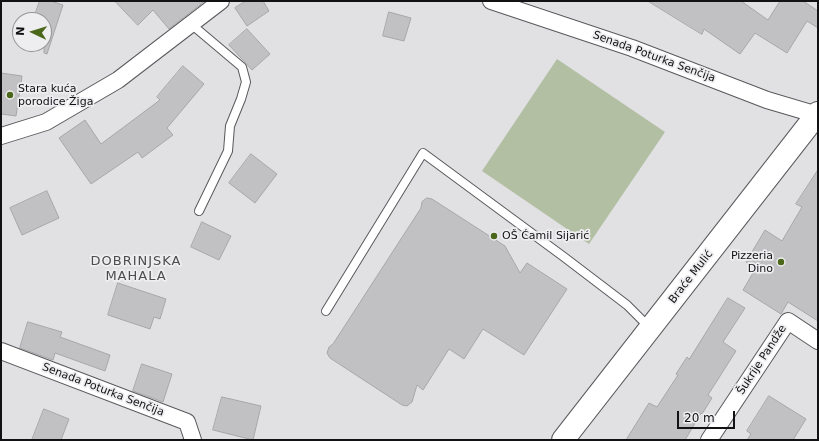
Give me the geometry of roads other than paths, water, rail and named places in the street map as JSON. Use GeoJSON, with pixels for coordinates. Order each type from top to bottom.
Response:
{"type":"FeatureCollection","features":[{"type":"Feature","properties":{"kind":"street"},"geometry":{"type":"LineString","coordinates":[[1,136],[46,122],[118,80],[221,1]]}},
{"type":"Feature","properties":{"kind":"street","name":"Senada Poturka Senčija"},"geometry":{"type":"LineString","coordinates":[[491,1],[632,48],[767,100],[818,114]]}},
{"type":"Feature","properties":{"kind":"street","name":"Braće Mulić"},"geometry":{"type":"LineString","coordinates":[[563,440],[818,114]]}},
{"type":"Feature","properties":{"kind":"street","name":"Šukrije Pandže"},"geometry":{"type":"LineString","coordinates":[[709,440],[788,321],[818,341]]}},
{"type":"Feature","properties":{"kind":"street","name":"Senada Poturka Senčija"},"geometry":{"type":"LineString","coordinates":[[1,350],[187,422],[193,440]]}},
{"type":"Feature","properties":{"kind":"lane"},"geometry":{"type":"LineString","coordinates":[[191,24],[242,67],[246,82],[230,126],[228,151],[199,211]]}},
{"type":"Feature","properties":{"kind":"lane"},"geometry":{"type":"LineString","coordinates":[[326,311],[423,153],[620,300],[651,328]]}},
{"type":"Feature","properties":{"kind":"place","name":"Stara kuća porodice Žiga"},"geometry":{"type":"Point","coordinates":[10,95]}},
{"type":"Feature","properties":{"kind":"place","name":"OŠ Ćamil Sijarić"},"geometry":{"type":"Point","coordinates":[494,236]}},
{"type":"Feature","properties":{"kind":"place","name":"Pizzeria Dino"},"geometry":{"type":"Point","coordinates":[781,262]}},
{"type":"Feature","properties":{"kind":"district","name":"DOBRINJSKA MAHALA"},"geometry":{"type":"Point","coordinates":[136,270]}}]}
